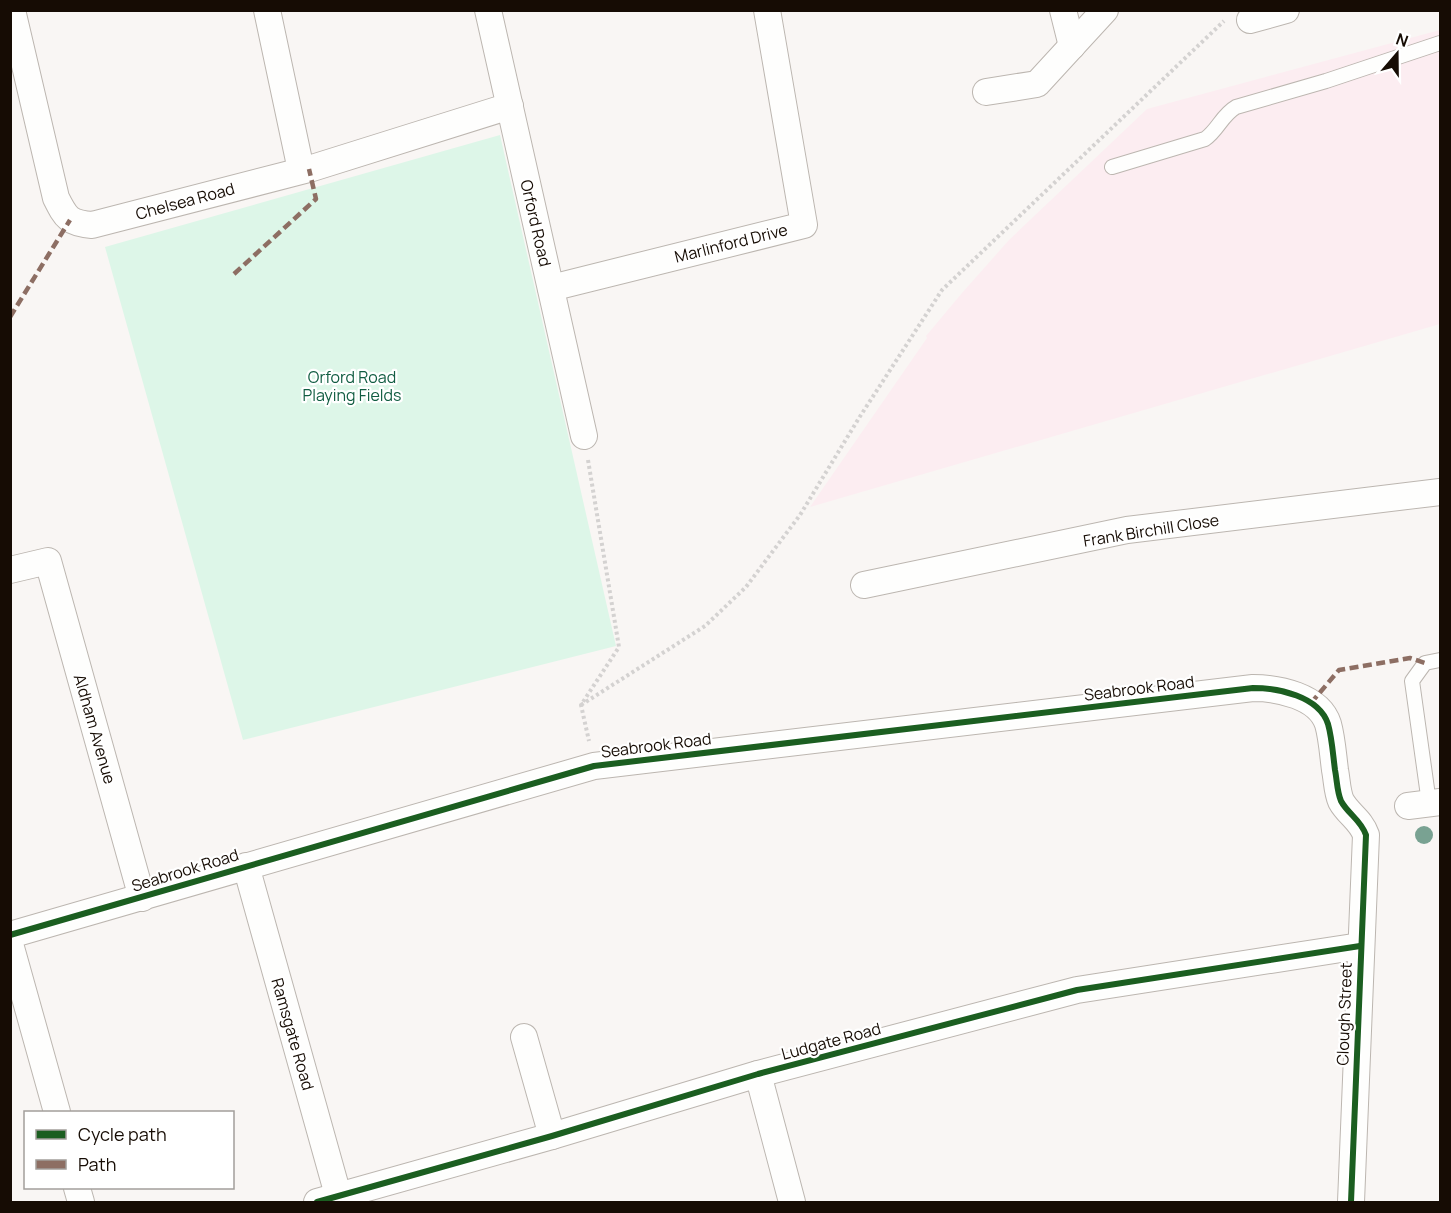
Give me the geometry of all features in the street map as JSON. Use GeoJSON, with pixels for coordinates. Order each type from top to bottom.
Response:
{"type":"FeatureCollection","features":[{"type":"Feature","properties":{"kind":"street","name":"Chelsea Road"},"geometry":{"type":"LineString","coordinates":[[12,10],[56,198],[69,220],[80,224],[92,225],[301,170],[510,106]]}},
{"type":"Feature","properties":{"kind":"street"},"geometry":{"type":"LineString","coordinates":[[267,10],[301,170]]}},
{"type":"Feature","properties":{"kind":"street","name":"Orford Road"},"geometry":{"type":"LineString","coordinates":[[488,10],[584,436]]}},
{"type":"Feature","properties":{"kind":"street","name":"Marlinford Drive"},"geometry":{"type":"LineString","coordinates":[[551,288],[804,225],[767,10]]}},
{"type":"Feature","properties":{"kind":"street"},"geometry":{"type":"LineString","coordinates":[[1062,10],[1072,46]]}},
{"type":"Feature","properties":{"kind":"street"},"geometry":{"type":"LineString","coordinates":[[986,92],[1037,84],[1106,10]]}},
{"type":"Feature","properties":{"kind":"street"},"geometry":{"type":"LineString","coordinates":[[1239,19],[1286,10]]}},
{"type":"Feature","properties":{"kind":"street","name":"Frank Birchill Close"},"geometry":{"type":"LineString","coordinates":[[864,585],[1127,531],[1440,492]]}},
{"type":"Feature","properties":{"kind":"street","name":"Aldham Avenue"},"geometry":{"type":"LineString","coordinates":[[10,570],[48,561],[142,898]]}},
{"type":"Feature","properties":{"kind":"street","name":"Seabrook Road"},"geometry":{"type":"LineString","coordinates":[[10,935],[594,766],[1253,688],[1270,688],[1287,692],[1311,704],[1320,712],[1327,723],[1341,802],[1363,826]]}},
{"type":"Feature","properties":{"kind":"street","name":"Clough Street"},"geometry":{"type":"LineString","coordinates":[[1351,1203],[1366,845],[1363,826]]}},
{"type":"Feature","properties":{"kind":"street","name":"Ramsgate Road"},"geometry":{"type":"LineString","coordinates":[[246,866],[332,1200]]}},
{"type":"Feature","properties":{"kind":"street"},"geometry":{"type":"LineString","coordinates":[[10,944],[56,1111]]}},
{"type":"Feature","properties":{"kind":"street","name":"Ludgate Road"},"geometry":{"type":"LineString","coordinates":[[332,1200],[758,1074],[1077,990],[1360,946]]}},
{"type":"Feature","properties":{"kind":"street"},"geometry":{"type":"LineString","coordinates":[[524,1037],[552,1136]]}},
{"type":"Feature","properties":{"kind":"street"},"geometry":{"type":"LineString","coordinates":[[758,1074],[792,1203]]}},
{"type":"Feature","properties":{"kind":"lane"},"geometry":{"type":"LineString","coordinates":[[1112,167],[1205,139],[1215,131],[1225,115],[1236,107],[1326,81],[1440,43]]}},
{"type":"Feature","properties":{"kind":"lane"},"geometry":{"type":"LineString","coordinates":[[1426,803],[1412,681],[1425,663],[1440,660]]}},
{"type":"Feature","properties":{"kind":"path"},"geometry":{"type":"LineString","coordinates":[[581,705],[705,626],[746,587],[800,515],[859,418],[942,290],[1239,19]]}},
{"type":"Feature","properties":{"kind":"path"},"geometry":{"type":"LineString","coordinates":[[584,436],[619,647],[581,705],[594,766]]}},
{"type":"Feature","properties":{"kind":"shaded area"},"geometry":{"type":"Polygon","coordinates":[[[1440,30],[1440,324],[810,507],[927,338],[926,336],[962,293],[1009,240],[1147,109],[1440,30]]]}},
{"type":"Feature","properties":{"kind":"green space","name":"Orford Road Playing Fields"},"geometry":{"type":"Polygon","coordinates":[[[500,135],[616,646],[243,740],[105,247],[500,135]]]}},
{"type":"Feature","properties":{"kind":"marked path"},"geometry":{"type":"LineString","coordinates":[[234,274],[316,199],[309,169]]}},
{"type":"Feature","properties":{"kind":"marked path"},"geometry":{"type":"LineString","coordinates":[[10,317],[70,220]]}},
{"type":"Feature","properties":{"kind":"marked path"},"geometry":{"type":"LineString","coordinates":[[1311,703],[1339,670],[1410,658],[1425,663]]}},
{"type":"Feature","properties":{"kind":"cycle path"},"geometry":{"type":"LineString","coordinates":[[10,935],[594,766],[1253,688],[1285,692],[1307,700],[1323,714],[1328,724],[1340,797],[1366,835],[1351,1202]]}},
{"type":"Feature","properties":{"kind":"cycle path"},"geometry":{"type":"LineString","coordinates":[[317,1202],[552,1136],[758,1074],[1077,990],[1360,946]]}}]}
